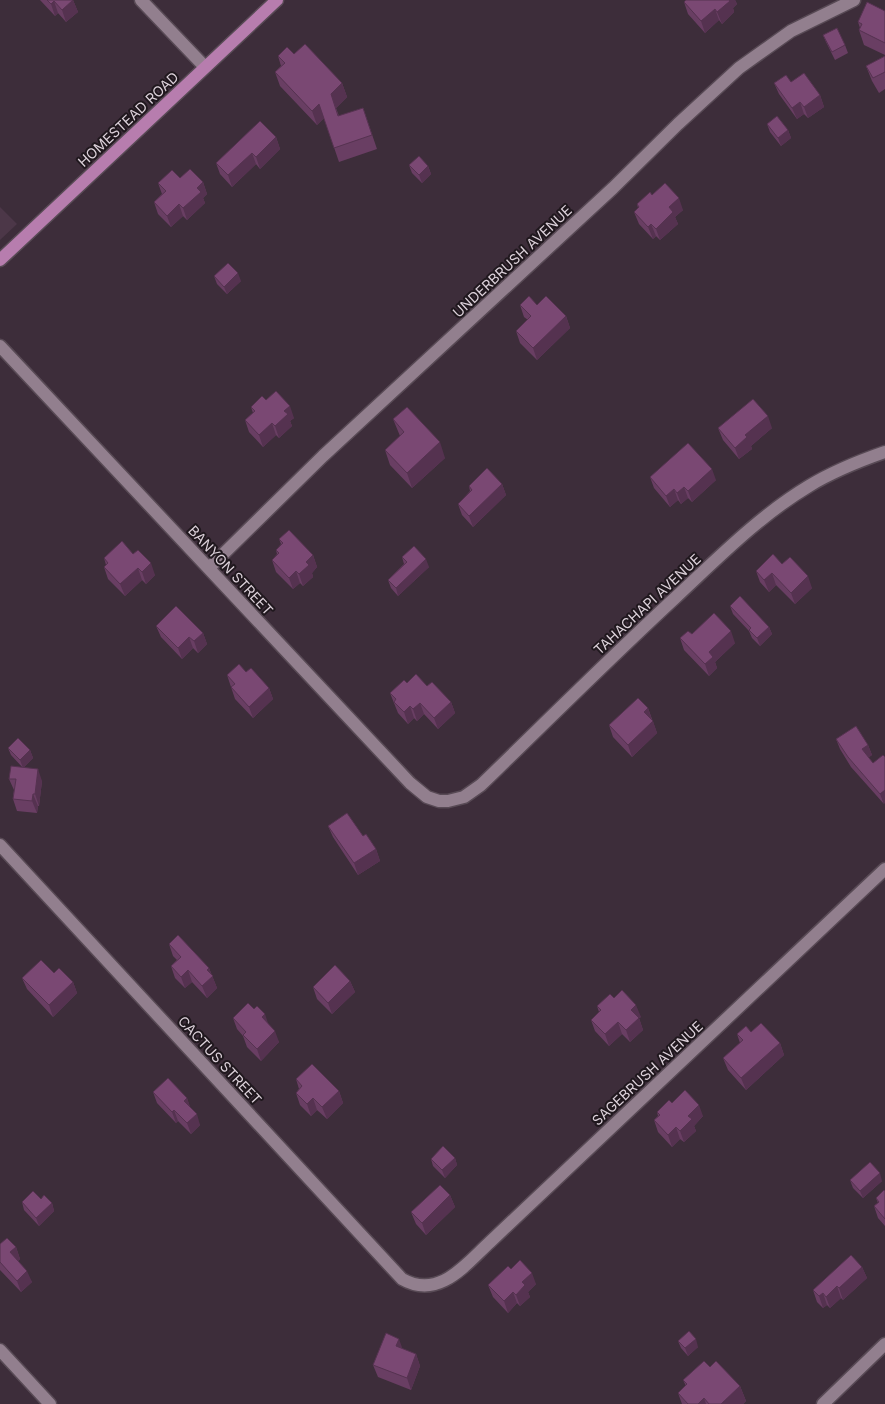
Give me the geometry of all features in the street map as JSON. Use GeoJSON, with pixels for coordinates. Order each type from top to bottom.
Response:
{"type":"FeatureCollection","features":[{"type":"Feature","properties":{"kind":"main road","name":"HOMESTEAD ROAD"},"geometry":{"type":"LineString","coordinates":[[0,260],[277,0]]}},
{"type":"Feature","properties":{"kind":"street"},"geometry":{"type":"LineString","coordinates":[[142,0],[205,67]]}},
{"type":"Feature","properties":{"kind":"street","name":"UNDERBRUSH AVENUE"},"geometry":{"type":"LineString","coordinates":[[208,568],[323,456],[613,188],[678,124],[739,68],[791,32],[854,0]]}},
{"type":"Feature","properties":{"kind":"street","name":"BANYON STREET"},"geometry":{"type":"LineString","coordinates":[[0,346],[410,783],[426,797],[438,801],[448,801]]}},
{"type":"Feature","properties":{"kind":"street","name":"TAHACHAPI AVENUE"},"geometry":{"type":"LineString","coordinates":[[448,801],[464,798],[481,785],[644,626],[747,532],[781,504],[808,486],[885,452]]}},
{"type":"Feature","properties":{"kind":"street","name":"CACTUS STREET"},"geometry":{"type":"LineString","coordinates":[[0,845],[402,1279],[411,1284],[423,1286]]}},
{"type":"Feature","properties":{"kind":"street","name":"SAGEBRUSH AVENUE"},"geometry":{"type":"LineString","coordinates":[[423,1286],[436,1285],[452,1277],[885,869]]}},
{"type":"Feature","properties":{"kind":"street"},"geometry":{"type":"LineString","coordinates":[[823,1404],[885,1344]]}},
{"type":"Feature","properties":{"kind":"street"},"geometry":{"type":"LineString","coordinates":[[0,1350],[50,1404]]}},
{"type":"Feature","properties":{"kind":"shaded area"},"geometry":{"type":"Polygon","coordinates":[[[0,207],[17,224],[0,240],[0,207]]]}},
{"type":"Feature","properties":{"kind":"building"},"geometry":{"type":"Polygon","coordinates":[[[47,0],[73,0],[62,10],[54,1],[51,4],[47,0]]]}},
{"type":"Feature","properties":{"kind":"building"},"geometry":{"type":"Polygon","coordinates":[[[686,0],[730,1],[717,12],[715,9],[701,21],[684,2],[686,0]]]}},
{"type":"Feature","properties":{"kind":"building"},"geometry":{"type":"Polygon","coordinates":[[[867,2],[885,11],[885,43],[859,30],[862,24],[858,22],[867,2]]]}},
{"type":"Feature","properties":{"kind":"building"},"geometry":{"type":"Polygon","coordinates":[[[837,28],[845,45],[832,52],[823,35],[837,28]]]}},
{"type":"Feature","properties":{"kind":"building"},"geometry":{"type":"Polygon","coordinates":[[[305,44],[342,83],[331,94],[338,116],[363,108],[372,135],[334,148],[319,104],[312,111],[275,72],[285,63],[278,56],[287,47],[294,54],[305,44]]]}},
{"type":"Feature","properties":{"kind":"building"},"geometry":{"type":"Polygon","coordinates":[[[885,56],[885,72],[873,78],[866,66],[885,56]]]}},
{"type":"Feature","properties":{"kind":"building"},"geometry":{"type":"Polygon","coordinates":[[[804,73],[820,95],[804,107],[800,102],[792,108],[774,83],[786,75],[791,82],[804,73]]]}},
{"type":"Feature","properties":{"kind":"building"},"geometry":{"type":"Polygon","coordinates":[[[777,116],[788,130],[778,138],[767,124],[777,116]]]}},
{"type":"Feature","properties":{"kind":"building"},"geometry":{"type":"Polygon","coordinates":[[[260,121],[276,137],[256,157],[252,153],[228,175],[216,163],[260,121]]]}},
{"type":"Feature","properties":{"kind":"building"},"geometry":{"type":"Polygon","coordinates":[[[419,156],[428,166],[419,175],[409,165],[419,156]]]}},
{"type":"Feature","properties":{"kind":"building"},"geometry":{"type":"Polygon","coordinates":[[[190,169],[203,182],[197,188],[201,192],[183,208],[179,204],[167,216],[154,202],[166,191],[158,183],[172,170],[180,178],[190,169]]]}},
{"type":"Feature","properties":{"kind":"building"},"geometry":{"type":"Polygon","coordinates":[[[665,183],[679,198],[669,207],[673,212],[656,229],[651,224],[648,227],[634,212],[639,207],[637,204],[650,192],[652,195],[665,183]]]}},
{"type":"Feature","properties":{"kind":"building"},"geometry":{"type":"Polygon","coordinates":[[[228,263],[238,273],[224,287],[214,276],[228,263]]]}},
{"type":"Feature","properties":{"kind":"building"},"geometry":{"type":"Polygon","coordinates":[[[529,296],[537,305],[546,296],[566,316],[533,348],[516,331],[531,316],[520,305],[529,296]]]}},
{"type":"Feature","properties":{"kind":"building"},"geometry":{"type":"Polygon","coordinates":[[[276,391],[290,406],[284,411],[288,414],[275,426],[272,423],[259,435],[245,420],[255,411],[251,407],[262,396],[266,400],[276,391]]]}},
{"type":"Feature","properties":{"kind":"building"},"geometry":{"type":"Polygon","coordinates":[[[753,399],[768,416],[745,435],[747,437],[735,448],[718,428],[753,399]]]}},
{"type":"Feature","properties":{"kind":"building"},"geometry":{"type":"Polygon","coordinates":[[[407,407],[440,442],[407,473],[385,450],[404,432],[393,419],[407,407]]]}},
{"type":"Feature","properties":{"kind":"building"},"geometry":{"type":"Polygon","coordinates":[[[688,443],[712,469],[688,491],[684,487],[677,493],[674,489],[666,496],[650,477],[688,443]]]}},
{"type":"Feature","properties":{"kind":"building"},"geometry":{"type":"Polygon","coordinates":[[[487,468],[502,484],[469,516],[458,504],[472,490],[469,486],[487,468]]]}},
{"type":"Feature","properties":{"kind":"building"},"geometry":{"type":"Polygon","coordinates":[[[289,530],[313,555],[306,562],[309,565],[299,574],[296,571],[289,578],[272,560],[279,553],[276,550],[283,543],[279,539],[289,530]]]}},
{"type":"Feature","properties":{"kind":"building"},"geometry":{"type":"Polygon","coordinates":[[[122,541],[133,554],[138,550],[151,563],[142,572],[138,568],[120,584],[104,567],[108,563],[104,558],[122,541]]]}},
{"type":"Feature","properties":{"kind":"building"},"geometry":{"type":"Polygon","coordinates":[[[414,546],[426,559],[396,588],[388,580],[407,562],[402,557],[414,546]]]}},
{"type":"Feature","properties":{"kind":"building"},"geometry":{"type":"Polygon","coordinates":[[[773,554],[782,564],[790,557],[808,576],[791,593],[772,573],[764,580],[756,571],[773,554]]]}},
{"type":"Feature","properties":{"kind":"building"},"geometry":{"type":"Polygon","coordinates":[[[740,596],[769,627],[757,638],[749,630],[751,628],[730,606],[740,596]]]}},
{"type":"Feature","properties":{"kind":"building"},"geometry":{"type":"Polygon","coordinates":[[[176,606],[203,633],[194,641],[189,637],[178,648],[156,626],[176,606]]]}},
{"type":"Feature","properties":{"kind":"building"},"geometry":{"type":"Polygon","coordinates":[[[714,613],[731,631],[709,652],[713,657],[705,664],[680,638],[688,631],[692,634],[714,613]]]}},
{"type":"Feature","properties":{"kind":"building"},"geometry":{"type":"Polygon","coordinates":[[[239,664],[246,672],[251,668],[269,688],[249,707],[231,687],[235,684],[227,675],[239,664]]]}},
{"type":"Feature","properties":{"kind":"building"},"geometry":{"type":"Polygon","coordinates":[[[416,674],[427,686],[432,682],[451,702],[434,718],[420,703],[413,709],[410,706],[404,712],[394,702],[396,699],[390,693],[404,680],[407,683],[416,674]]]}},
{"type":"Feature","properties":{"kind":"building"},"geometry":{"type":"Polygon","coordinates":[[[638,698],[648,708],[644,712],[653,721],[628,745],[609,725],[638,698]]]}},
{"type":"Feature","properties":{"kind":"building"},"geometry":{"type":"Polygon","coordinates":[[[856,726],[868,745],[862,749],[873,763],[883,755],[885,757],[885,790],[880,794],[848,757],[836,739],[856,726]]]}},
{"type":"Feature","properties":{"kind":"building"},"geometry":{"type":"Polygon","coordinates":[[[18,738],[30,750],[20,760],[8,748],[18,738]]]}},
{"type":"Feature","properties":{"kind":"building"},"geometry":{"type":"Polygon","coordinates":[[[11,766],[38,769],[35,794],[33,794],[32,801],[13,799],[16,779],[9,779],[11,766]]]}},
{"type":"Feature","properties":{"kind":"building"},"geometry":{"type":"Polygon","coordinates":[[[347,813],[363,836],[366,834],[376,849],[354,863],[328,826],[347,813]]]}},
{"type":"Feature","properties":{"kind":"building"},"geometry":{"type":"Polygon","coordinates":[[[178,935],[209,968],[207,970],[213,976],[202,986],[188,970],[181,977],[171,966],[181,957],[169,944],[178,935]]]}},
{"type":"Feature","properties":{"kind":"building"},"geometry":{"type":"Polygon","coordinates":[[[41,960],[54,973],[59,968],[73,982],[49,1005],[22,978],[41,960]]]}},
{"type":"Feature","properties":{"kind":"building"},"geometry":{"type":"Polygon","coordinates":[[[335,965],[350,981],[328,1003],[313,987],[335,965]]]}},
{"type":"Feature","properties":{"kind":"building"},"geometry":{"type":"Polygon","coordinates":[[[622,990],[636,1005],[631,1010],[639,1018],[626,1030],[618,1022],[605,1034],[591,1020],[601,1010],[597,1006],[610,994],[614,998],[622,990]]]}},
{"type":"Feature","properties":{"kind":"building"},"geometry":{"type":"Polygon","coordinates":[[[248,1003],[254,1009],[257,1006],[265,1014],[262,1017],[275,1031],[257,1049],[243,1035],[246,1032],[233,1018],[248,1003]]]}},
{"type":"Feature","properties":{"kind":"building"},"geometry":{"type":"Polygon","coordinates":[[[761,1023],[780,1043],[741,1078],[723,1058],[743,1040],[737,1034],[746,1026],[751,1032],[761,1023]]]}},
{"type":"Feature","properties":{"kind":"building"},"geometry":{"type":"Polygon","coordinates":[[[312,1064],[339,1091],[322,1107],[313,1098],[307,1104],[296,1093],[302,1086],[296,1079],[312,1064]]]}},
{"type":"Feature","properties":{"kind":"building"},"geometry":{"type":"Polygon","coordinates":[[[168,1078],[187,1098],[184,1101],[197,1114],[187,1123],[174,1110],[172,1112],[153,1092],[168,1078]]]}},
{"type":"Feature","properties":{"kind":"building"},"geometry":{"type":"Polygon","coordinates":[[[685,1090],[699,1105],[688,1116],[692,1119],[680,1131],[676,1127],[668,1135],[654,1120],[660,1115],[657,1112],[669,1100],[672,1103],[685,1090]]]}},
{"type":"Feature","properties":{"kind":"building"},"geometry":{"type":"Polygon","coordinates":[[[443,1146],[455,1158],[442,1170],[431,1159],[443,1146]]]}},
{"type":"Feature","properties":{"kind":"building"},"geometry":{"type":"Polygon","coordinates":[[[870,1162],[880,1173],[860,1191],[850,1180],[870,1162]]]}},
{"type":"Feature","properties":{"kind":"building"},"geometry":{"type":"Polygon","coordinates":[[[440,1185],[450,1195],[422,1223],[411,1212],[440,1185]]]}},
{"type":"Feature","properties":{"kind":"building"},"geometry":{"type":"Polygon","coordinates":[[[884,1190],[885,1219],[874,1206],[879,1202],[876,1198],[884,1190]]]}},
{"type":"Feature","properties":{"kind":"building"},"geometry":{"type":"Polygon","coordinates":[[[33,1191],[41,1199],[44,1195],[52,1203],[36,1218],[22,1202],[33,1191]]]}},
{"type":"Feature","properties":{"kind":"building"},"geometry":{"type":"Polygon","coordinates":[[[7,1238],[16,1247],[10,1252],[27,1271],[17,1281],[0,1262],[0,1244],[7,1238]]]}},
{"type":"Feature","properties":{"kind":"building"},"geometry":{"type":"Polygon","coordinates":[[[851,1255],[862,1267],[826,1297],[823,1293],[819,1296],[813,1290],[851,1255]]]}},
{"type":"Feature","properties":{"kind":"building"},"geometry":{"type":"Polygon","coordinates":[[[520,1260],[532,1273],[522,1282],[525,1285],[516,1295],[513,1292],[504,1301],[488,1285],[508,1266],[511,1269],[520,1260]]]}},
{"type":"Feature","properties":{"kind":"building"},"geometry":{"type":"Polygon","coordinates":[[[689,1331],[696,1339],[685,1348],[678,1341],[689,1331]]]}},
{"type":"Feature","properties":{"kind":"building"},"geometry":{"type":"Polygon","coordinates":[[[386,1333],[399,1339],[396,1346],[416,1354],[407,1378],[373,1365],[386,1333]]]}},
{"type":"Feature","properties":{"kind":"building"},"geometry":{"type":"Polygon","coordinates":[[[704,1361],[710,1367],[716,1361],[740,1386],[721,1404],[709,1404],[704,1398],[698,1404],[688,1404],[678,1393],[687,1384],[683,1380],[704,1361]]]}}]}
